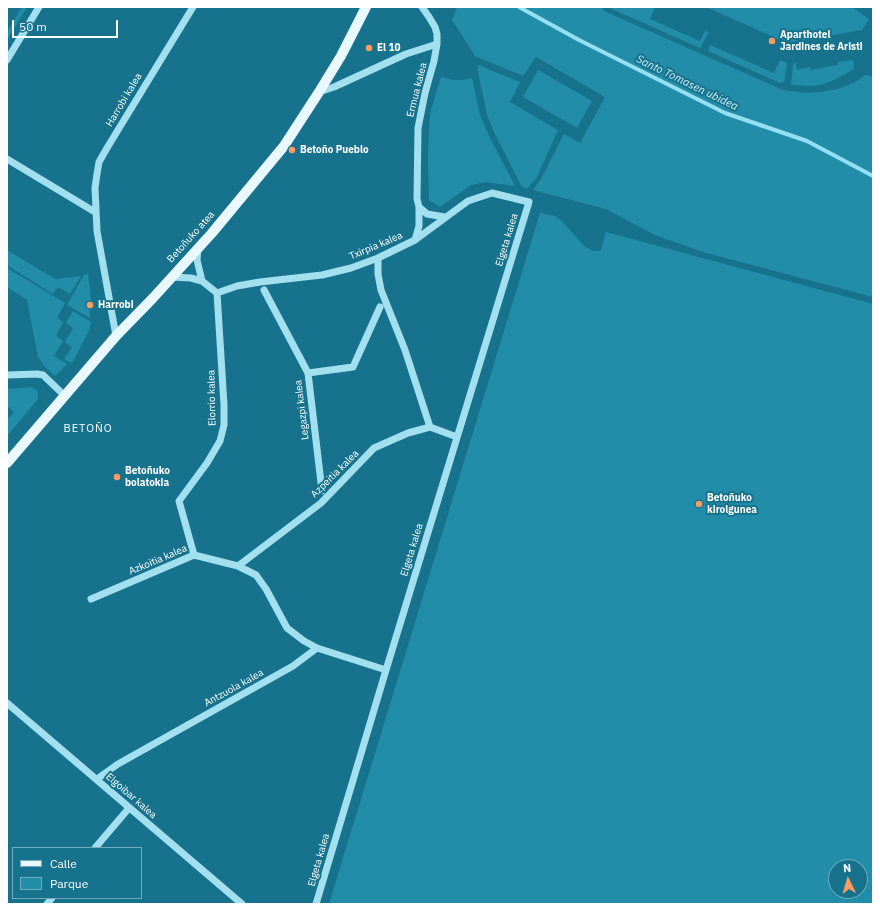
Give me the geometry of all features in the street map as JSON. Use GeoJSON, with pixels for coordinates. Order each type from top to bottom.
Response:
{"type":"FeatureCollection","features":[{"type":"Feature","properties":{"kind":"main road","name":"Betoñuko atea"},"geometry":{"type":"LineString","coordinates":[[7,463],[116,336],[153,298],[217,227],[284,146],[319,92],[366,7]]}},
{"type":"Feature","properties":{"kind":"street"},"geometry":{"type":"LineString","coordinates":[[7,60],[39,7]]}},
{"type":"Feature","properties":{"kind":"street","name":"Harrobi kalea"},"geometry":{"type":"LineString","coordinates":[[116,336],[101,255],[95,212],[95,188],[100,162],[193,7]]}},
{"type":"Feature","properties":{"kind":"street","name":"Ermua kalea"},"geometry":{"type":"LineString","coordinates":[[415,240],[419,226],[417,186],[418,128],[437,44],[437,34],[435,28],[430,17],[422,7]]}},
{"type":"Feature","properties":{"kind":"street"},"geometry":{"type":"LineString","coordinates":[[319,92],[334,87],[406,54],[437,44]]}},
{"type":"Feature","properties":{"kind":"street"},"geometry":{"type":"LineString","coordinates":[[7,159],[95,212]]}},
{"type":"Feature","properties":{"kind":"street","name":"Txirpia kalea"},"geometry":{"type":"LineString","coordinates":[[217,293],[237,286],[322,275],[351,268],[378,258],[415,240],[468,201],[492,193],[529,202]]}},
{"type":"Feature","properties":{"kind":"street","name":"Elgeta kalea"},"geometry":{"type":"LineString","coordinates":[[316,904],[529,202]]}},
{"type":"Feature","properties":{"kind":"street"},"geometry":{"type":"LineString","coordinates":[[419,207],[427,214],[445,217]]}},
{"type":"Feature","properties":{"kind":"street"},"geometry":{"type":"LineString","coordinates":[[198,248],[197,260],[202,282]]}},
{"type":"Feature","properties":{"kind":"street"},"geometry":{"type":"LineString","coordinates":[[378,258],[378,274],[381,290],[404,350],[430,426],[457,437]]}},
{"type":"Feature","properties":{"kind":"street"},"geometry":{"type":"LineString","coordinates":[[171,277],[191,278],[202,282],[217,293]]}},
{"type":"Feature","properties":{"kind":"street","name":"Legazpi kalea"},"geometry":{"type":"LineString","coordinates":[[264,290],[308,373],[322,491]]}},
{"type":"Feature","properties":{"kind":"street","name":"Elorrio kalea"},"geometry":{"type":"LineString","coordinates":[[194,555],[179,501],[220,441],[224,425],[217,293]]}},
{"type":"Feature","properties":{"kind":"street"},"geometry":{"type":"LineString","coordinates":[[308,373],[353,367],[380,306]]}},
{"type":"Feature","properties":{"kind":"street"},"geometry":{"type":"LineString","coordinates":[[7,375],[43,375],[65,396]]}},
{"type":"Feature","properties":{"kind":"street","name":"Azpeitia kalea"},"geometry":{"type":"LineString","coordinates":[[238,566],[321,503],[374,448],[408,433],[430,426]]}},
{"type":"Feature","properties":{"kind":"street","name":"Azkoitia kalea"},"geometry":{"type":"LineString","coordinates":[[90,599],[194,555],[238,566],[256,575],[266,589],[287,628],[304,642],[317,648]]}},
{"type":"Feature","properties":{"kind":"street"},"geometry":{"type":"LineString","coordinates":[[317,648],[386,670]]}},
{"type":"Feature","properties":{"kind":"street","name":"Antzuola kalea"},"geometry":{"type":"LineString","coordinates":[[96,779],[118,764],[293,666],[317,648]]}},
{"type":"Feature","properties":{"kind":"street","name":"Elgoibar kalea"},"geometry":{"type":"LineString","coordinates":[[7,703],[242,904]]}},
{"type":"Feature","properties":{"kind":"street"},"geometry":{"type":"LineString","coordinates":[[96,847],[129,808]]}},
{"type":"Feature","properties":{"kind":"green space"},"geometry":{"type":"Polygon","coordinates":[[[22,7],[27,7],[7,40],[7,32],[22,7]]]}},
{"type":"Feature","properties":{"kind":"green space"},"geometry":{"type":"Polygon","coordinates":[[[457,7],[601,7],[606,12],[783,90],[805,93],[820,92],[838,89],[855,82],[865,75],[873,77],[873,297],[703,252],[655,235],[606,209],[533,190],[541,179],[564,134],[580,143],[605,97],[536,57],[523,76],[475,56],[452,20],[457,7]]]}},
{"type":"Feature","properties":{"kind":"green space"},"geometry":{"type":"Polygon","coordinates":[[[609,7],[655,7],[650,19],[700,41],[705,31],[709,32],[700,48],[609,7]]]}},
{"type":"Feature","properties":{"kind":"green space"},"geometry":{"type":"Polygon","coordinates":[[[706,7],[852,7],[869,19],[862,30],[787,43],[706,7]]]}},
{"type":"Feature","properties":{"kind":"green space"},"geometry":{"type":"Polygon","coordinates":[[[710,45],[774,73],[780,60],[787,63],[784,82],[780,83],[708,51],[710,45]]]}},
{"type":"Feature","properties":{"kind":"green space"},"geometry":{"type":"Polygon","coordinates":[[[853,60],[854,69],[824,84],[812,86],[791,85],[795,61],[797,70],[810,67],[811,70],[838,65],[838,62],[853,60]]]}},
{"type":"Feature","properties":{"kind":"green space"},"geometry":{"type":"Polygon","coordinates":[[[478,65],[520,82],[510,102],[558,130],[537,177],[527,189],[522,187],[487,115],[477,67],[478,65]]]}},
{"type":"Feature","properties":{"kind":"green space"},"geometry":{"type":"Polygon","coordinates":[[[538,70],[592,101],[577,128],[523,97],[538,70]]]}},
{"type":"Feature","properties":{"kind":"green space"},"geometry":{"type":"Polygon","coordinates":[[[441,77],[453,80],[472,78],[480,115],[490,138],[515,186],[486,182],[471,185],[440,207],[429,200],[429,126],[431,110],[441,77]]]}},
{"type":"Feature","properties":{"kind":"green space","name":"Betoñuko kirolgunea"},"geometry":{"type":"Polygon","coordinates":[[[540,213],[555,216],[561,220],[584,246],[593,251],[601,251],[606,232],[873,304],[873,904],[329,904],[540,213]]]}},
{"type":"Feature","properties":{"kind":"green space"},"geometry":{"type":"Polygon","coordinates":[[[7,250],[55,279],[81,276],[70,294],[58,287],[53,294],[7,265],[7,250]]]}},
{"type":"Feature","properties":{"kind":"green space"},"geometry":{"type":"Polygon","coordinates":[[[7,268],[65,303],[57,318],[63,322],[56,336],[63,341],[54,356],[67,364],[55,376],[45,367],[38,357],[27,300],[7,287],[7,268]]]}},
{"type":"Feature","properties":{"kind":"green space"},"geometry":{"type":"Polygon","coordinates":[[[88,274],[91,301],[89,301],[90,318],[67,305],[84,275],[88,274]]]}},
{"type":"Feature","properties":{"kind":"green space"},"geometry":{"type":"Polygon","coordinates":[[[73,311],[91,322],[89,331],[72,363],[64,359],[72,347],[65,342],[73,328],[66,323],[73,311]]]}},
{"type":"Feature","properties":{"kind":"green space"},"geometry":{"type":"Polygon","coordinates":[[[32,387],[37,391],[38,399],[7,436],[7,420],[14,412],[7,406],[7,389],[32,387]]]}},
{"type":"Feature","properties":{"kind":"waterway","name":"Santo Tomasen ubidea"},"geometry":{"type":"LineString","coordinates":[[519,7],[579,40],[725,113],[807,141],[873,176]]}},
{"type":"Feature","properties":{"kind":"place","name":"Aparthotel Jardines de Aristi"},"geometry":{"type":"Point","coordinates":[772,41]}},
{"type":"Feature","properties":{"kind":"place","name":"El 10"},"geometry":{"type":"Point","coordinates":[369,48]}},
{"type":"Feature","properties":{"kind":"place","name":"Betoño Pueblo"},"geometry":{"type":"Point","coordinates":[292,150]}},
{"type":"Feature","properties":{"kind":"place","name":"Harrobi"},"geometry":{"type":"Point","coordinates":[90,305]}},
{"type":"Feature","properties":{"kind":"place","name":"Betoñuko bolatokia"},"geometry":{"type":"Point","coordinates":[117,477]}},
{"type":"Feature","properties":{"kind":"place","name":"Betoñuko kirolgunea"},"geometry":{"type":"Point","coordinates":[699,504]}},
{"type":"Feature","properties":{"kind":"district","name":"BETOÑO"},"geometry":{"type":"Point","coordinates":[88,429]}}]}
